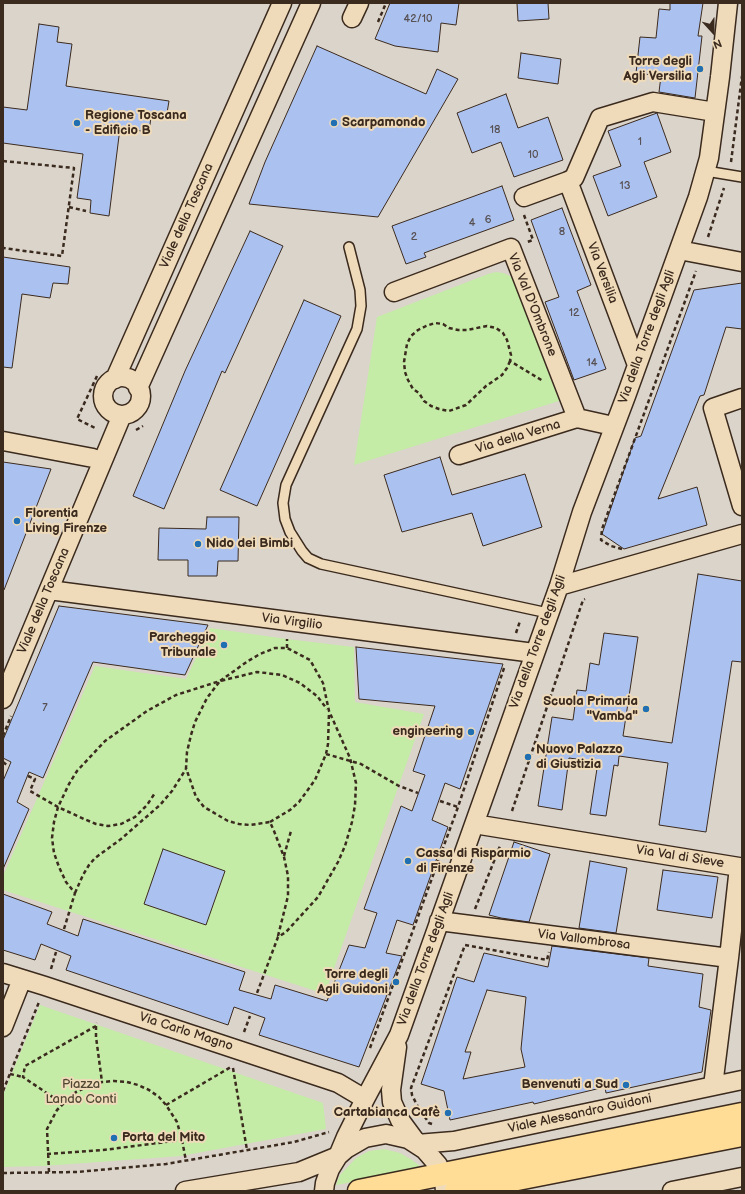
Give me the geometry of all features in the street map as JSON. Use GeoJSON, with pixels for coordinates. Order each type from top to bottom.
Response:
{"type":"FeatureCollection","features":[{"type":"Feature","properties":{"kind":"main road"},"geometry":{"type":"LineString","coordinates":[[359,1191],[444,1182],[588,1146],[742,1114]]}},
{"type":"Feature","properties":{"kind":"main road"},"geometry":{"type":"LineString","coordinates":[[456,1191],[742,1135]]}},
{"type":"Feature","properties":{"kind":"street","name":"Viale della Toscana"},"geometry":{"type":"LineString","coordinates":[[282,3],[115,379],[106,386],[103,392],[104,404],[117,414],[128,414],[138,406],[140,400],[138,388],[312,3]]}},
{"type":"Feature","properties":{"kind":"street","name":"Via della Torre degli Agli"},"geometry":{"type":"LineString","coordinates":[[338,1156],[365,1099],[399,1035],[548,613],[559,586],[579,521],[613,426],[638,365],[696,204],[706,171],[715,112],[728,3]]}},
{"type":"Feature","properties":{"kind":"street"},"geometry":{"type":"LineString","coordinates":[[524,197],[574,178],[600,118],[653,102],[715,112]]}},
{"type":"Feature","properties":{"kind":"street","name":"Via Versilia"},"geometry":{"type":"LineString","coordinates":[[568,181],[638,365]]}},
{"type":"Feature","properties":{"kind":"street","name":"Via Val D'Ombrone"},"geometry":{"type":"LineString","coordinates":[[394,292],[511,248],[577,418]]}},
{"type":"Feature","properties":{"kind":"street"},"geometry":{"type":"LineString","coordinates":[[679,250],[742,262]]}},
{"type":"Feature","properties":{"kind":"street"},"geometry":{"type":"LineString","coordinates":[[115,379],[120,378],[130,380],[138,388]]}},
{"type":"Feature","properties":{"kind":"street"},"geometry":{"type":"LineString","coordinates":[[742,398],[713,408],[742,506]]}},
{"type":"Feature","properties":{"kind":"street","name":"Viale della Toscana"},"geometry":{"type":"LineString","coordinates":[[3,675],[93,458],[117,414]]}},
{"type":"Feature","properties":{"kind":"street","name":"Viale della Toscana"},"geometry":{"type":"LineString","coordinates":[[3,699],[49,590],[117,414]]}},
{"type":"Feature","properties":{"kind":"street"},"geometry":{"type":"LineString","coordinates":[[577,418],[613,426]]}},
{"type":"Feature","properties":{"kind":"street","name":"Via della Verna"},"geometry":{"type":"LineString","coordinates":[[459,455],[577,418]]}},
{"type":"Feature","properties":{"kind":"street"},"geometry":{"type":"LineString","coordinates":[[3,441],[93,458]]}},
{"type":"Feature","properties":{"kind":"street"},"geometry":{"type":"LineString","coordinates":[[559,586],[742,534]]}},
{"type":"Feature","properties":{"kind":"street","name":"Via Virgilio"},"geometry":{"type":"LineString","coordinates":[[49,590],[534,653]]}},
{"type":"Feature","properties":{"kind":"street","name":"Via Val di Sieve"},"geometry":{"type":"LineString","coordinates":[[476,819],[506,829],[740,867],[712,1086]]}},
{"type":"Feature","properties":{"kind":"street","name":"Via Vallombrosa"},"geometry":{"type":"LineString","coordinates":[[439,921],[729,958]]}},
{"type":"Feature","properties":{"kind":"street","name":"Via Carlo Magno"},"geometry":{"type":"LineString","coordinates":[[3,973],[338,1083],[365,1099]]}},
{"type":"Feature","properties":{"kind":"street"},"geometry":{"type":"LineString","coordinates":[[3,1027],[22,979]]}},
{"type":"Feature","properties":{"kind":"street","name":"Via della Torre degli Agli"},"geometry":{"type":"LineString","coordinates":[[399,1035],[391,1090],[392,1102],[400,1120],[418,1144]]}},
{"type":"Feature","properties":{"kind":"street","name":"Viale Alessandro Guidoni"},"geometry":{"type":"LineString","coordinates":[[418,1144],[454,1141],[742,1080]]}},
{"type":"Feature","properties":{"kind":"street","name":"Viale Alessandro Guidoni"},"geometry":{"type":"LineString","coordinates":[[324,1191],[330,1169],[338,1156],[346,1148],[355,1142],[375,1135],[386,1134],[408,1139],[418,1144],[432,1157],[444,1182]]}},
{"type":"Feature","properties":{"kind":"street","name":"Viale Alessandro Guidoni"},"geometry":{"type":"LineString","coordinates":[[185,1191],[299,1172],[338,1156]]}},
{"type":"Feature","properties":{"kind":"street"},"geometry":{"type":"LineString","coordinates":[[672,1191],[719,1186],[742,1177]]}},
{"type":"Feature","properties":{"kind":"lane"},"geometry":{"type":"LineString","coordinates":[[706,171],[742,177]]}},
{"type":"Feature","properties":{"kind":"lane"},"geometry":{"type":"LineString","coordinates":[[350,247],[360,290],[361,306],[357,329],[286,485],[283,503],[285,519],[290,532],[308,558],[321,564],[548,613]]}},
{"type":"Feature","properties":{"kind":"path"},"geometry":{"type":"LineString","coordinates":[[378,22],[386,3]]}},
{"type":"Feature","properties":{"kind":"path"},"geometry":{"type":"LineString","coordinates":[[3,161],[74,168],[62,256],[3,248]]}},
{"type":"Feature","properties":{"kind":"path"},"geometry":{"type":"LineString","coordinates":[[511,248],[533,240],[518,200],[524,197]]}},
{"type":"Feature","properties":{"kind":"path"},"geometry":{"type":"LineString","coordinates":[[69,207],[86,211]]}},
{"type":"Feature","properties":{"kind":"path"},"geometry":{"type":"LineString","coordinates":[[624,549],[611,546],[601,540],[602,530],[697,266]]}},
{"type":"Feature","properties":{"kind":"path"},"geometry":{"type":"LineString","coordinates":[[435,323],[443,324],[449,328],[458,330],[467,330],[487,326],[496,328],[503,333],[507,340],[511,354],[510,361],[502,375],[486,386],[466,405],[449,411],[431,406],[424,401],[419,393],[413,389],[408,380],[404,362],[407,344],[411,336],[418,330],[435,323]]}},
{"type":"Feature","properties":{"kind":"path"},"geometry":{"type":"LineString","coordinates":[[510,361],[544,381],[566,389]]}},
{"type":"Feature","properties":{"kind":"path"},"geometry":{"type":"LineString","coordinates":[[475,911],[506,829],[583,600]]}},
{"type":"Feature","properties":{"kind":"path"},"geometry":{"type":"LineString","coordinates":[[75,893],[66,882],[54,853],[52,838],[58,807],[69,784],[78,771],[105,741],[147,711],[176,695],[220,681],[257,672],[282,675],[300,683],[317,696],[329,711],[329,731],[326,754],[315,780],[299,802],[290,810],[270,822],[250,825],[239,824],[228,820],[204,807],[196,797],[186,768],[187,752],[195,722],[207,698],[220,681],[260,654],[275,648],[287,648],[310,660],[322,683],[329,711],[351,761],[356,783],[355,805],[352,822],[345,846],[338,862],[318,897],[286,932],[278,937]]}},
{"type":"Feature","properties":{"kind":"path"},"geometry":{"type":"LineString","coordinates":[[369,1050],[458,807],[506,662]]}},
{"type":"Feature","properties":{"kind":"path"},"geometry":{"type":"LineString","coordinates":[[3,736],[12,715]]}},
{"type":"Feature","properties":{"kind":"path"},"geometry":{"type":"LineString","coordinates":[[326,754],[361,764],[399,786],[418,793]]}},
{"type":"Feature","properties":{"kind":"path"},"geometry":{"type":"LineString","coordinates":[[3,762],[7,764]]}},
{"type":"Feature","properties":{"kind":"path"},"geometry":{"type":"LineString","coordinates":[[64,928],[75,893],[83,875],[92,861],[121,839],[160,805],[172,791],[186,768]]}},
{"type":"Feature","properties":{"kind":"path"},"geometry":{"type":"LineString","coordinates":[[28,776],[35,779],[30,791],[58,807],[96,824],[108,826],[121,824],[135,817],[147,805],[155,793]]}},
{"type":"Feature","properties":{"kind":"path"},"geometry":{"type":"LineString","coordinates":[[440,800],[458,807],[476,819]]}},
{"type":"Feature","properties":{"kind":"path"},"geometry":{"type":"LineString","coordinates":[[257,993],[278,937],[288,896],[288,876],[284,857],[270,822]]}},
{"type":"Feature","properties":{"kind":"path"},"geometry":{"type":"LineString","coordinates":[[284,857],[291,831]]}},
{"type":"Feature","properties":{"kind":"path"},"geometry":{"type":"LineString","coordinates":[[436,1125],[429,1122],[418,1107],[412,1095],[411,1088],[465,945],[547,960],[552,936]]}},
{"type":"Feature","properties":{"kind":"path"},"geometry":{"type":"LineString","coordinates":[[50,971],[56,952]]}},
{"type":"Feature","properties":{"kind":"path"},"geometry":{"type":"LineString","coordinates":[[3,1091],[40,1000]]}},
{"type":"Feature","properties":{"kind":"path"},"geometry":{"type":"LineString","coordinates":[[242,1038],[250,1016]]}},
{"type":"Feature","properties":{"kind":"path"},"geometry":{"type":"LineString","coordinates":[[97,1020],[96,1037],[102,1082]]}},
{"type":"Feature","properties":{"kind":"path"},"geometry":{"type":"LineString","coordinates":[[23,1077],[25,1066],[96,1026]]}},
{"type":"Feature","properties":{"kind":"path"},"geometry":{"type":"LineString","coordinates":[[226,1063],[233,1066]]}},
{"type":"Feature","properties":{"kind":"path"},"geometry":{"type":"LineString","coordinates":[[166,1105],[233,1066]]}},
{"type":"Feature","properties":{"kind":"path"},"geometry":{"type":"LineString","coordinates":[[233,1066],[247,1150]]}},
{"type":"Feature","properties":{"kind":"path"},"geometry":{"type":"LineString","coordinates":[[10,1074],[23,1077],[63,1104]]}},
{"type":"Feature","properties":{"kind":"path"},"geometry":{"type":"LineString","coordinates":[[49,1173],[47,1129],[54,1115],[76,1092],[102,1082],[127,1082],[138,1085],[149,1090],[166,1105],[177,1122],[186,1161]]}},
{"type":"Feature","properties":{"kind":"path"},"geometry":{"type":"LineString","coordinates":[[3,1173],[49,1173],[108,1170],[186,1161],[294,1142],[333,1131]]}},
{"type":"Feature","properties":{"kind":"path"},"geometry":{"type":"LineString","coordinates":[[47,1154],[103,1150],[182,1140]]}},
{"type":"Feature","properties":{"kind":"green space"},"geometry":{"type":"Polygon","coordinates":[[[496,272],[510,276],[515,282],[559,401],[354,465],[377,317],[496,272]]]}},
{"type":"Feature","properties":{"kind":"green space"},"geometry":{"type":"Polygon","coordinates":[[[210,628],[354,647],[355,702],[424,714],[325,994],[3,890],[3,876],[95,666],[186,679],[210,628]]]}},
{"type":"Feature","properties":{"kind":"green space","name":"Piazza Lando Conti"},"geometry":{"type":"Polygon","coordinates":[[[40,1005],[323,1103],[326,1129],[181,1156],[44,1166],[3,1167],[3,1095],[40,1005]]]}},
{"type":"Feature","properties":{"kind":"green space"},"geometry":{"type":"Polygon","coordinates":[[[384,1149],[400,1153],[424,1169],[336,1185],[340,1175],[356,1158],[369,1151],[384,1149]]]}},
{"type":"Feature","properties":{"kind":"building"},"geometry":{"type":"Polygon","coordinates":[[[390,3],[459,3],[456,25],[441,23],[438,52],[395,46],[375,39],[390,3]]]}},
{"type":"Feature","properties":{"kind":"building"},"geometry":{"type":"Polygon","coordinates":[[[517,3],[548,3],[549,19],[518,21],[517,3]]]}},
{"type":"Feature","properties":{"kind":"building"},"geometry":{"type":"Polygon","coordinates":[[[670,3],[703,3],[698,36],[702,36],[695,98],[659,92],[661,76],[636,73],[640,37],[656,38],[659,9],[670,10],[670,3]]]}},
{"type":"Feature","properties":{"kind":"building","name":"Regione Toscana - Edificio B"},"geometry":{"type":"Polygon","coordinates":[[[39,24],[59,27],[57,42],[72,44],[66,86],[169,101],[166,119],[151,117],[149,132],[120,128],[109,216],[90,213],[91,200],[77,198],[83,154],[3,143],[3,107],[27,110],[39,24]]]}},
{"type":"Feature","properties":{"kind":"building"},"geometry":{"type":"Polygon","coordinates":[[[317,46],[426,94],[437,69],[458,79],[378,217],[249,204],[265,162],[317,46]]]}},
{"type":"Feature","properties":{"kind":"building"},"geometry":{"type":"Polygon","coordinates":[[[521,53],[561,59],[558,84],[518,78],[521,53]]]}},
{"type":"Feature","properties":{"kind":"building"},"geometry":{"type":"Polygon","coordinates":[[[506,94],[518,128],[548,117],[563,160],[514,177],[501,142],[472,153],[457,113],[506,94]]]}},
{"type":"Feature","properties":{"kind":"building"},"geometry":{"type":"Polygon","coordinates":[[[657,113],[671,152],[644,162],[657,197],[608,216],[593,176],[621,166],[608,131],[657,113]]]}},
{"type":"Feature","properties":{"kind":"building"},"geometry":{"type":"Polygon","coordinates":[[[502,186],[514,220],[424,253],[426,257],[406,264],[392,226],[502,186]]]}},
{"type":"Feature","properties":{"kind":"building"},"geometry":{"type":"Polygon","coordinates":[[[562,208],[591,285],[577,291],[606,369],[574,380],[545,302],[559,297],[531,220],[562,208]]]}},
{"type":"Feature","properties":{"kind":"building"},"geometry":{"type":"Polygon","coordinates":[[[250,231],[283,246],[225,373],[222,371],[164,509],[133,496],[185,371],[250,231]]]}},
{"type":"Feature","properties":{"kind":"building"},"geometry":{"type":"Polygon","coordinates":[[[3,257],[70,267],[68,284],[53,283],[50,298],[22,294],[12,368],[3,367],[3,257]]]}},
{"type":"Feature","properties":{"kind":"building"},"geometry":{"type":"Polygon","coordinates":[[[742,283],[742,329],[726,327],[704,395],[700,396],[658,499],[697,487],[707,525],[624,549],[602,534],[635,438],[641,436],[694,290],[742,283]]]}},
{"type":"Feature","properties":{"kind":"building"},"geometry":{"type":"Polygon","coordinates":[[[304,300],[341,316],[257,506],[220,490],[304,300]]]}},
{"type":"Feature","properties":{"kind":"building"},"geometry":{"type":"Polygon","coordinates":[[[440,457],[452,495],[525,474],[542,527],[483,546],[472,513],[402,532],[384,475],[440,457]]]}},
{"type":"Feature","properties":{"kind":"building","name":"Florentia Living Firenze"},"geometry":{"type":"Polygon","coordinates":[[[3,462],[51,469],[4,590],[3,590],[3,462]]]}},
{"type":"Feature","properties":{"kind":"building","name":"Nido dei Bimbi"},"geometry":{"type":"Polygon","coordinates":[[[207,517],[239,517],[238,561],[218,561],[217,576],[188,576],[188,560],[158,560],[159,528],[206,529],[207,517]]]}},
{"type":"Feature","properties":{"kind":"building"},"geometry":{"type":"Polygon","coordinates":[[[698,574],[742,581],[742,662],[732,661],[706,832],[659,825],[668,763],[619,756],[618,766],[614,765],[606,816],[590,814],[598,762],[569,758],[562,810],[538,806],[552,717],[573,720],[577,690],[586,691],[590,663],[599,665],[604,633],[638,637],[623,736],[672,743],[698,574]]]}},
{"type":"Feature","properties":{"kind":"building"},"geometry":{"type":"Polygon","coordinates":[[[59,606],[208,625],[185,675],[93,662],[43,778],[29,772],[17,802],[29,809],[3,869],[3,781],[11,762],[3,758],[3,740],[59,606]]]}},
{"type":"Feature","properties":{"kind":"building","name":"Cassa di Risparmio di Firenze"},"geometry":{"type":"Polygon","coordinates":[[[356,647],[503,664],[460,789],[445,783],[432,820],[448,827],[413,925],[397,920],[386,953],[402,956],[359,1067],[259,1035],[265,1018],[234,1007],[228,1025],[66,970],[71,956],[41,944],[35,960],[3,950],[3,894],[52,912],[47,924],[78,936],[83,919],[245,972],[239,990],[271,999],[275,985],[327,1001],[349,945],[365,948],[377,913],[364,909],[401,806],[412,811],[425,775],[413,771],[435,706],[359,699],[356,647]]]}},
{"type":"Feature","properties":{"kind":"building"},"geometry":{"type":"Polygon","coordinates":[[[514,842],[550,854],[529,922],[489,915],[514,842]]]}},
{"type":"Feature","properties":{"kind":"building"},"geometry":{"type":"Polygon","coordinates":[[[163,849],[225,871],[206,925],[144,904],[163,849]]]}},
{"type":"Feature","properties":{"kind":"building"},"geometry":{"type":"Polygon","coordinates":[[[590,861],[627,868],[616,933],[579,928],[590,861]]]}},
{"type":"Feature","properties":{"kind":"building"},"geometry":{"type":"Polygon","coordinates":[[[663,870],[718,877],[712,918],[657,910],[663,870]]]}},
{"type":"Feature","properties":{"kind":"building"},"geometry":{"type":"Polygon","coordinates":[[[552,946],[649,958],[648,966],[703,974],[699,1007],[711,1010],[702,1072],[606,1093],[605,1087],[534,1104],[533,1102],[450,1120],[444,1091],[421,1084],[457,977],[474,982],[484,953],[548,967],[552,946]],[[487,990],[465,1052],[471,1052],[463,1079],[525,1067],[521,1049],[526,997],[487,990]]]}},
{"type":"Feature","properties":{"kind":"place","name":"Torre degli Agli Versilia"},"geometry":{"type":"Point","coordinates":[700,69]}},
{"type":"Feature","properties":{"kind":"place","name":"Regione Toscana - Edificio B"},"geometry":{"type":"Point","coordinates":[77,123]}},
{"type":"Feature","properties":{"kind":"place","name":"Scarpamondo"},"geometry":{"type":"Point","coordinates":[334,123]}},
{"type":"Feature","properties":{"kind":"place","name":"Florentia Living Firenze"},"geometry":{"type":"Point","coordinates":[17,521]}},
{"type":"Feature","properties":{"kind":"place","name":"Nido dei Bimbi"},"geometry":{"type":"Point","coordinates":[198,544]}},
{"type":"Feature","properties":{"kind":"place","name":"Parcheggio Tribunale"},"geometry":{"type":"Point","coordinates":[224,645]}},
{"type":"Feature","properties":{"kind":"place","name":"Scuola Primaria \"Vamba\""},"geometry":{"type":"Point","coordinates":[646,709]}},
{"type":"Feature","properties":{"kind":"place","name":"engineering"},"geometry":{"type":"Point","coordinates":[471,732]}},
{"type":"Feature","properties":{"kind":"place","name":"Nuovo Palazzo di Giustizia"},"geometry":{"type":"Point","coordinates":[528,757]}},
{"type":"Feature","properties":{"kind":"place","name":"Cassa di Risparmio di Firenze"},"geometry":{"type":"Point","coordinates":[408,861]}},
{"type":"Feature","properties":{"kind":"place","name":"Torre degli Agli Guidoni"},"geometry":{"type":"Point","coordinates":[396,982]}},
{"type":"Feature","properties":{"kind":"place","name":"Benvenuti a Sud"},"geometry":{"type":"Point","coordinates":[626,1085]}},
{"type":"Feature","properties":{"kind":"place","name":"Cartabianca Cafè"},"geometry":{"type":"Point","coordinates":[448,1113]}},
{"type":"Feature","properties":{"kind":"place","name":"Porta del Mito"},"geometry":{"type":"Point","coordinates":[114,1138]}}]}
